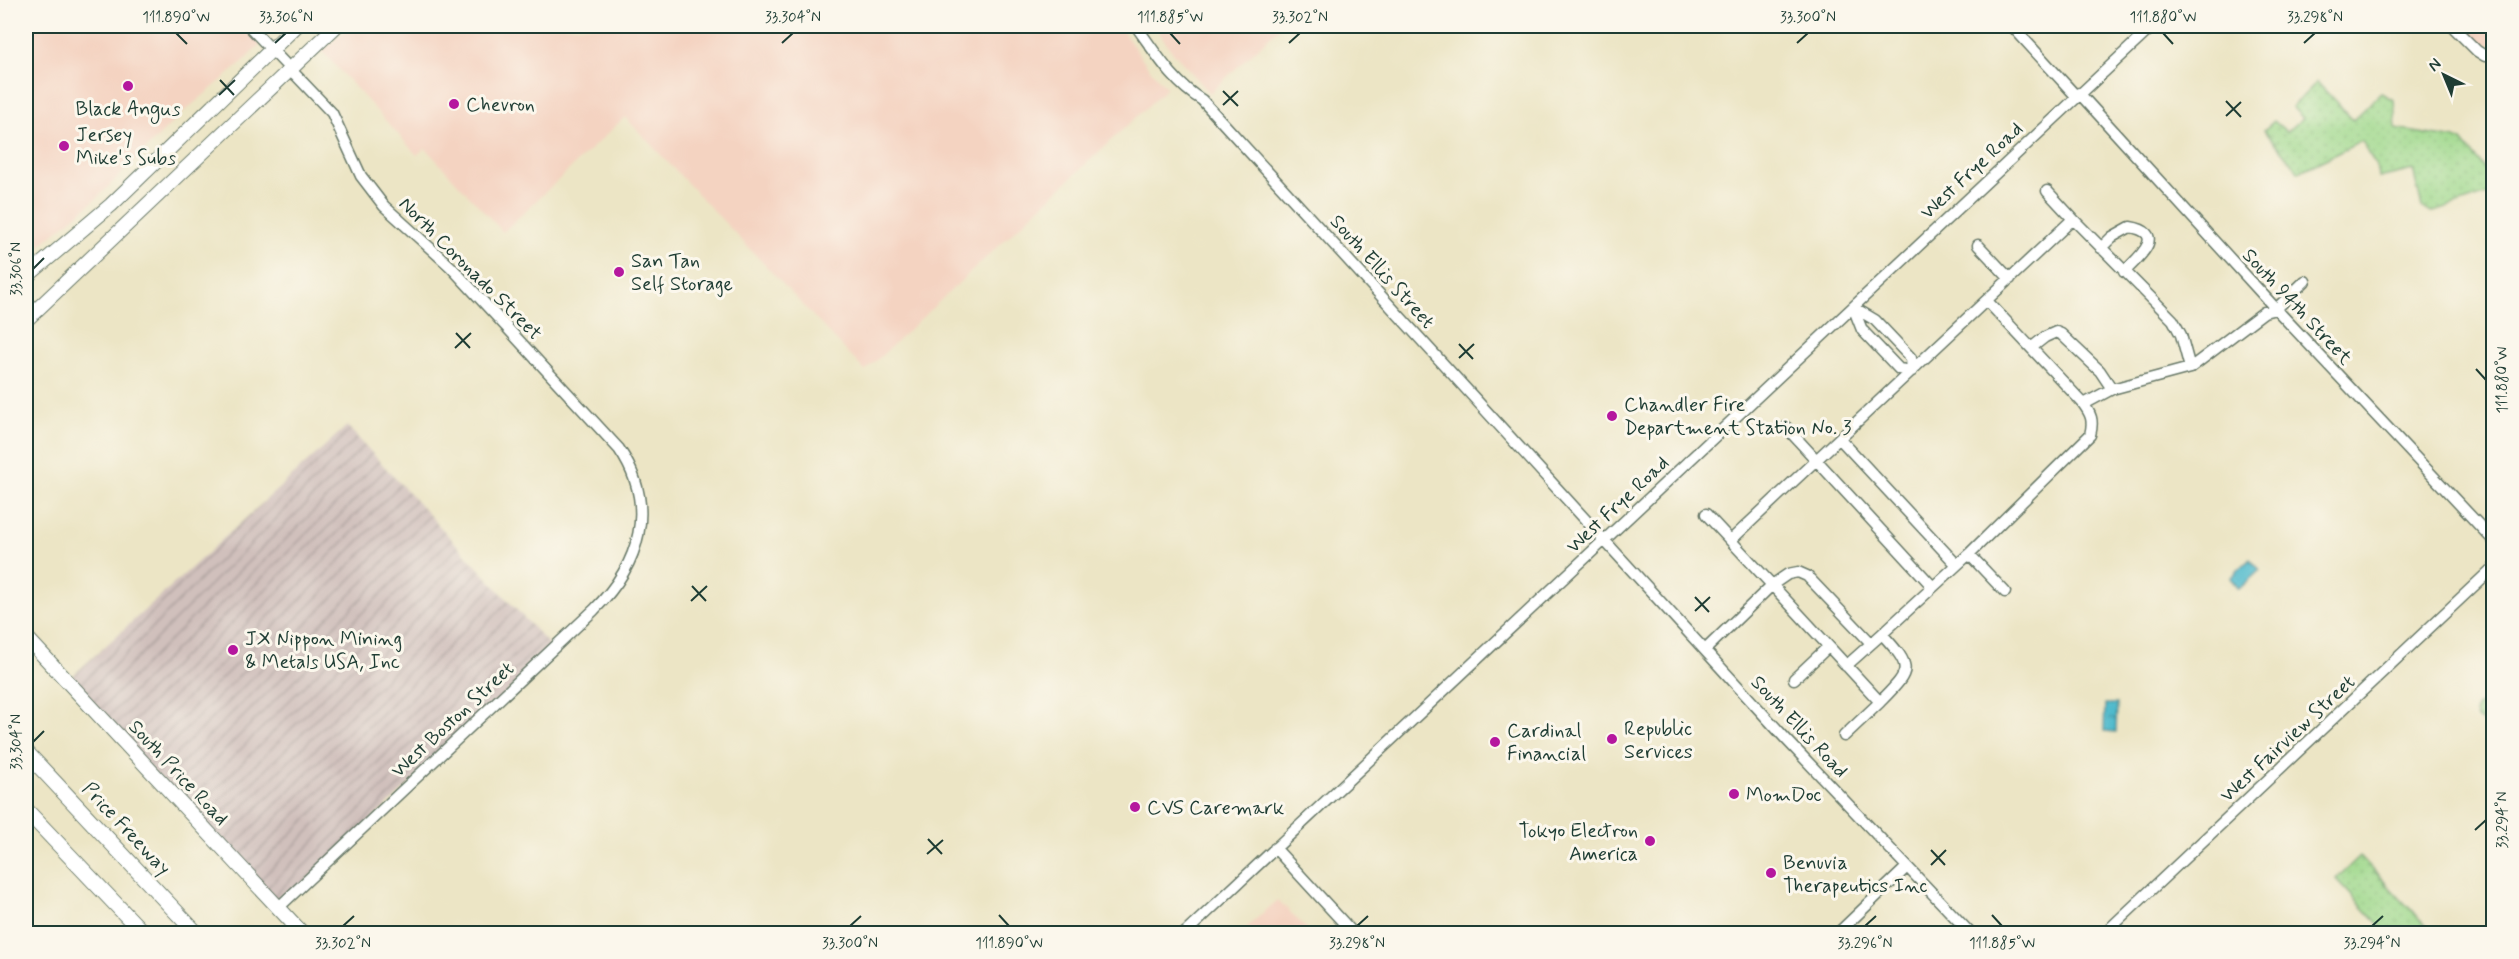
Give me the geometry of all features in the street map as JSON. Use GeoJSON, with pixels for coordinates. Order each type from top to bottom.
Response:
{"type":"FeatureCollection","features":[{"type":"Feature","properties":{"kind":"highway","name":"Price Freeway"},"geometry":{"type":"LineString","coordinates":[[26,752],[197,933]]}},
{"type":"Feature","properties":{"kind":"highway"},"geometry":{"type":"LineString","coordinates":[[26,810],[144,933]]}},
{"type":"Feature","properties":{"kind":"main road"},"geometry":{"type":"LineString","coordinates":[[26,277],[111,205],[296,26]]}},
{"type":"Feature","properties":{"kind":"main road"},"geometry":{"type":"LineString","coordinates":[[26,320],[336,26]]}},
{"type":"Feature","properties":{"kind":"main road","name":"South Price Road"},"geometry":{"type":"LineString","coordinates":[[26,637],[303,933]]}},
{"type":"Feature","properties":{"kind":"main road"},"geometry":{"type":"LineString","coordinates":[[26,928],[30,933]]}},
{"type":"Feature","properties":{"kind":"street","name":"North Coronado Street"},"geometry":{"type":"LineString","coordinates":[[249,26],[332,113],[361,176],[384,206],[451,267],[619,449],[632,472],[638,497],[640,526],[637,546]]}},
{"type":"Feature","properties":{"kind":"street","name":"South Ellis Street"},"geometry":{"type":"LineString","coordinates":[[1136,26],[1161,62],[1188,92],[1202,100],[1605,540]]}},
{"type":"Feature","properties":{"kind":"street","name":"South 94th Street"},"geometry":{"type":"LineString","coordinates":[[2012,26],[2493,541]]}},
{"type":"Feature","properties":{"kind":"street","name":"West Frye Road"},"geometry":{"type":"LineString","coordinates":[[1184,933],[2153,26]]}},
{"type":"Feature","properties":{"kind":"street"},"geometry":{"type":"LineString","coordinates":[[2452,26],[2477,51],[2489,55]]}},
{"type":"Feature","properties":{"kind":"street"},"geometry":{"type":"LineString","coordinates":[[2048,191],[2173,320],[2181,335],[2190,368]]}},
{"type":"Feature","properties":{"kind":"street"},"geometry":{"type":"LineString","coordinates":[[1731,540],[2073,219]]}},
{"type":"Feature","properties":{"kind":"street"},"geometry":{"type":"LineString","coordinates":[[2101,248],[2118,233],[2130,227],[2137,228],[2145,234],[2149,242],[2147,250],[2124,272]]}},
{"type":"Feature","properties":{"kind":"street"},"geometry":{"type":"LineString","coordinates":[[1978,245],[2010,279]]}},
{"type":"Feature","properties":{"kind":"street"},"geometry":{"type":"LineString","coordinates":[[2084,404],[2112,389],[2190,368],[2264,312],[2276,309],[2305,281]]}},
{"type":"Feature","properties":{"kind":"street"},"geometry":{"type":"LineString","coordinates":[[1846,666],[1958,565],[2090,435],[2093,424],[2091,414],[2084,404],[1987,301]]}},
{"type":"Feature","properties":{"kind":"street"},"geometry":{"type":"LineString","coordinates":[[1852,307],[1862,330],[1899,369],[1912,371]]}},
{"type":"Feature","properties":{"kind":"street"},"geometry":{"type":"LineString","coordinates":[[1852,307],[1875,320],[1911,358],[1912,371]]}},
{"type":"Feature","properties":{"kind":"street"},"geometry":{"type":"LineString","coordinates":[[2031,348],[2050,334],[2061,334],[2100,371],[2112,389]]}},
{"type":"Feature","properties":{"kind":"street"},"geometry":{"type":"LineString","coordinates":[[1786,427],[1933,587]]}},
{"type":"Feature","properties":{"kind":"street"},"geometry":{"type":"LineString","coordinates":[[1840,439],[1958,565]]}},
{"type":"Feature","properties":{"kind":"street"},"geometry":{"type":"LineString","coordinates":[[1706,514],[1880,702]]}},
{"type":"Feature","properties":{"kind":"street","name":"South Ellis Road"},"geometry":{"type":"LineString","coordinates":[[1605,540],[1907,867],[1971,933]]}},
{"type":"Feature","properties":{"kind":"street","name":"West Boston Street"},"geometry":{"type":"LineString","coordinates":[[278,908],[602,603],[623,577],[637,546]]}},
{"type":"Feature","properties":{"kind":"street"},"geometry":{"type":"LineString","coordinates":[[1969,554],[2005,592]]}},
{"type":"Feature","properties":{"kind":"street","name":"West Fairview Street"},"geometry":{"type":"LineString","coordinates":[[2104,933],[2493,567]]}},
{"type":"Feature","properties":{"kind":"street"},"geometry":{"type":"LineString","coordinates":[[1705,650],[1772,585],[1788,574],[1798,572],[1808,576],[1871,643]]}},
{"type":"Feature","properties":{"kind":"street"},"geometry":{"type":"LineString","coordinates":[[1844,736],[1904,677],[1905,665],[1882,634]]}},
{"type":"Feature","properties":{"kind":"street"},"geometry":{"type":"LineString","coordinates":[[1794,680],[1828,647]]}},
{"type":"Feature","properties":{"kind":"street"},"geometry":{"type":"LineString","coordinates":[[1275,848],[1354,933]]}},
{"type":"Feature","properties":{"kind":"street"},"geometry":{"type":"LineString","coordinates":[[1837,933],[1907,867]]}},
{"type":"Feature","properties":{"kind":"shaded area"},"geometry":{"type":"Polygon","coordinates":[[[26,26],[277,26],[241,64],[181,114],[96,199],[26,257],[26,26]]]}},
{"type":"Feature","properties":{"kind":"shaded area"},"geometry":{"type":"Polygon","coordinates":[[[351,26],[1119,26],[1149,68],[1167,88],[865,371],[625,117],[503,232],[425,148],[417,155],[322,51],[351,26]]]}},
{"type":"Feature","properties":{"kind":"shaded area"},"geometry":{"type":"Polygon","coordinates":[[[1155,26],[1281,26],[1210,93],[1170,49],[1155,26]]]}},
{"type":"Feature","properties":{"kind":"shaded area"},"geometry":{"type":"Polygon","coordinates":[[[2461,26],[2493,26],[2493,43],[2489,45],[2479,43],[2461,26]]]}},
{"type":"Feature","properties":{"kind":"shaded area"},"geometry":{"type":"Polygon","coordinates":[[[347,426],[553,649],[278,908],[67,681],[347,426]]]}},
{"type":"Feature","properties":{"kind":"shaded area"},"geometry":{"type":"Polygon","coordinates":[[[1278,900],[1309,933],[1240,933],[1278,900]]]}},
{"type":"Feature","properties":{"kind":"green space"},"geometry":{"type":"Polygon","coordinates":[[[2317,82],[2353,120],[2381,93],[2394,100],[2396,129],[2462,140],[2493,179],[2493,192],[2431,213],[2422,207],[2413,170],[2379,178],[2378,170],[2362,141],[2299,172],[2264,130],[2274,121],[2287,132],[2303,118],[2292,107],[2317,82]]]}},
{"type":"Feature","properties":{"kind":"green space"},"geometry":{"type":"Polygon","coordinates":[[[2480,704],[2488,704],[2493,709],[2491,720],[2480,722],[2475,717],[2475,709],[2480,704]]]}},
{"type":"Feature","properties":{"kind":"green space"},"geometry":{"type":"Polygon","coordinates":[[[2360,856],[2433,933],[2383,933],[2385,931],[2336,879],[2360,856]]]}},
{"type":"Feature","properties":{"kind":"water"},"geometry":{"type":"Polygon","coordinates":[[[2250,559],[2260,570],[2239,589],[2230,578],[2250,559]]]}},
{"type":"Feature","properties":{"kind":"water"},"geometry":{"type":"Polygon","coordinates":[[[2105,704],[2117,704],[2116,732],[2104,731],[2105,704]]]}},
{"type":"Feature","properties":{"kind":"place","name":"Black Angus"},"geometry":{"type":"Point","coordinates":[128,86]}},
{"type":"Feature","properties":{"kind":"place","name":"Chevron"},"geometry":{"type":"Point","coordinates":[454,104]}},
{"type":"Feature","properties":{"kind":"place","name":"Jersey Mike's Subs"},"geometry":{"type":"Point","coordinates":[64,146]}},
{"type":"Feature","properties":{"kind":"place","name":"San Tan Self Storage"},"geometry":{"type":"Point","coordinates":[619,272]}},
{"type":"Feature","properties":{"kind":"place","name":"Chandler Fire Department Station No. 3"},"geometry":{"type":"Point","coordinates":[1612,416]}},
{"type":"Feature","properties":{"kind":"place","name":"JX Nippon Mining & Metals USA, Inc"},"geometry":{"type":"Point","coordinates":[233,650]}},
{"type":"Feature","properties":{"kind":"place","name":"Republic Services"},"geometry":{"type":"Point","coordinates":[1612,739]}},
{"type":"Feature","properties":{"kind":"place","name":"Cardinal Financial"},"geometry":{"type":"Point","coordinates":[1495,742]}},
{"type":"Feature","properties":{"kind":"place","name":"MomDoc"},"geometry":{"type":"Point","coordinates":[1734,794]}},
{"type":"Feature","properties":{"kind":"place","name":"CVS Caremark"},"geometry":{"type":"Point","coordinates":[1135,807]}},
{"type":"Feature","properties":{"kind":"place","name":"Tokyo Electron America"},"geometry":{"type":"Point","coordinates":[1650,841]}},
{"type":"Feature","properties":{"kind":"place","name":"Benuvia Therapeutics Inc"},"geometry":{"type":"Point","coordinates":[1771,873]}}]}
